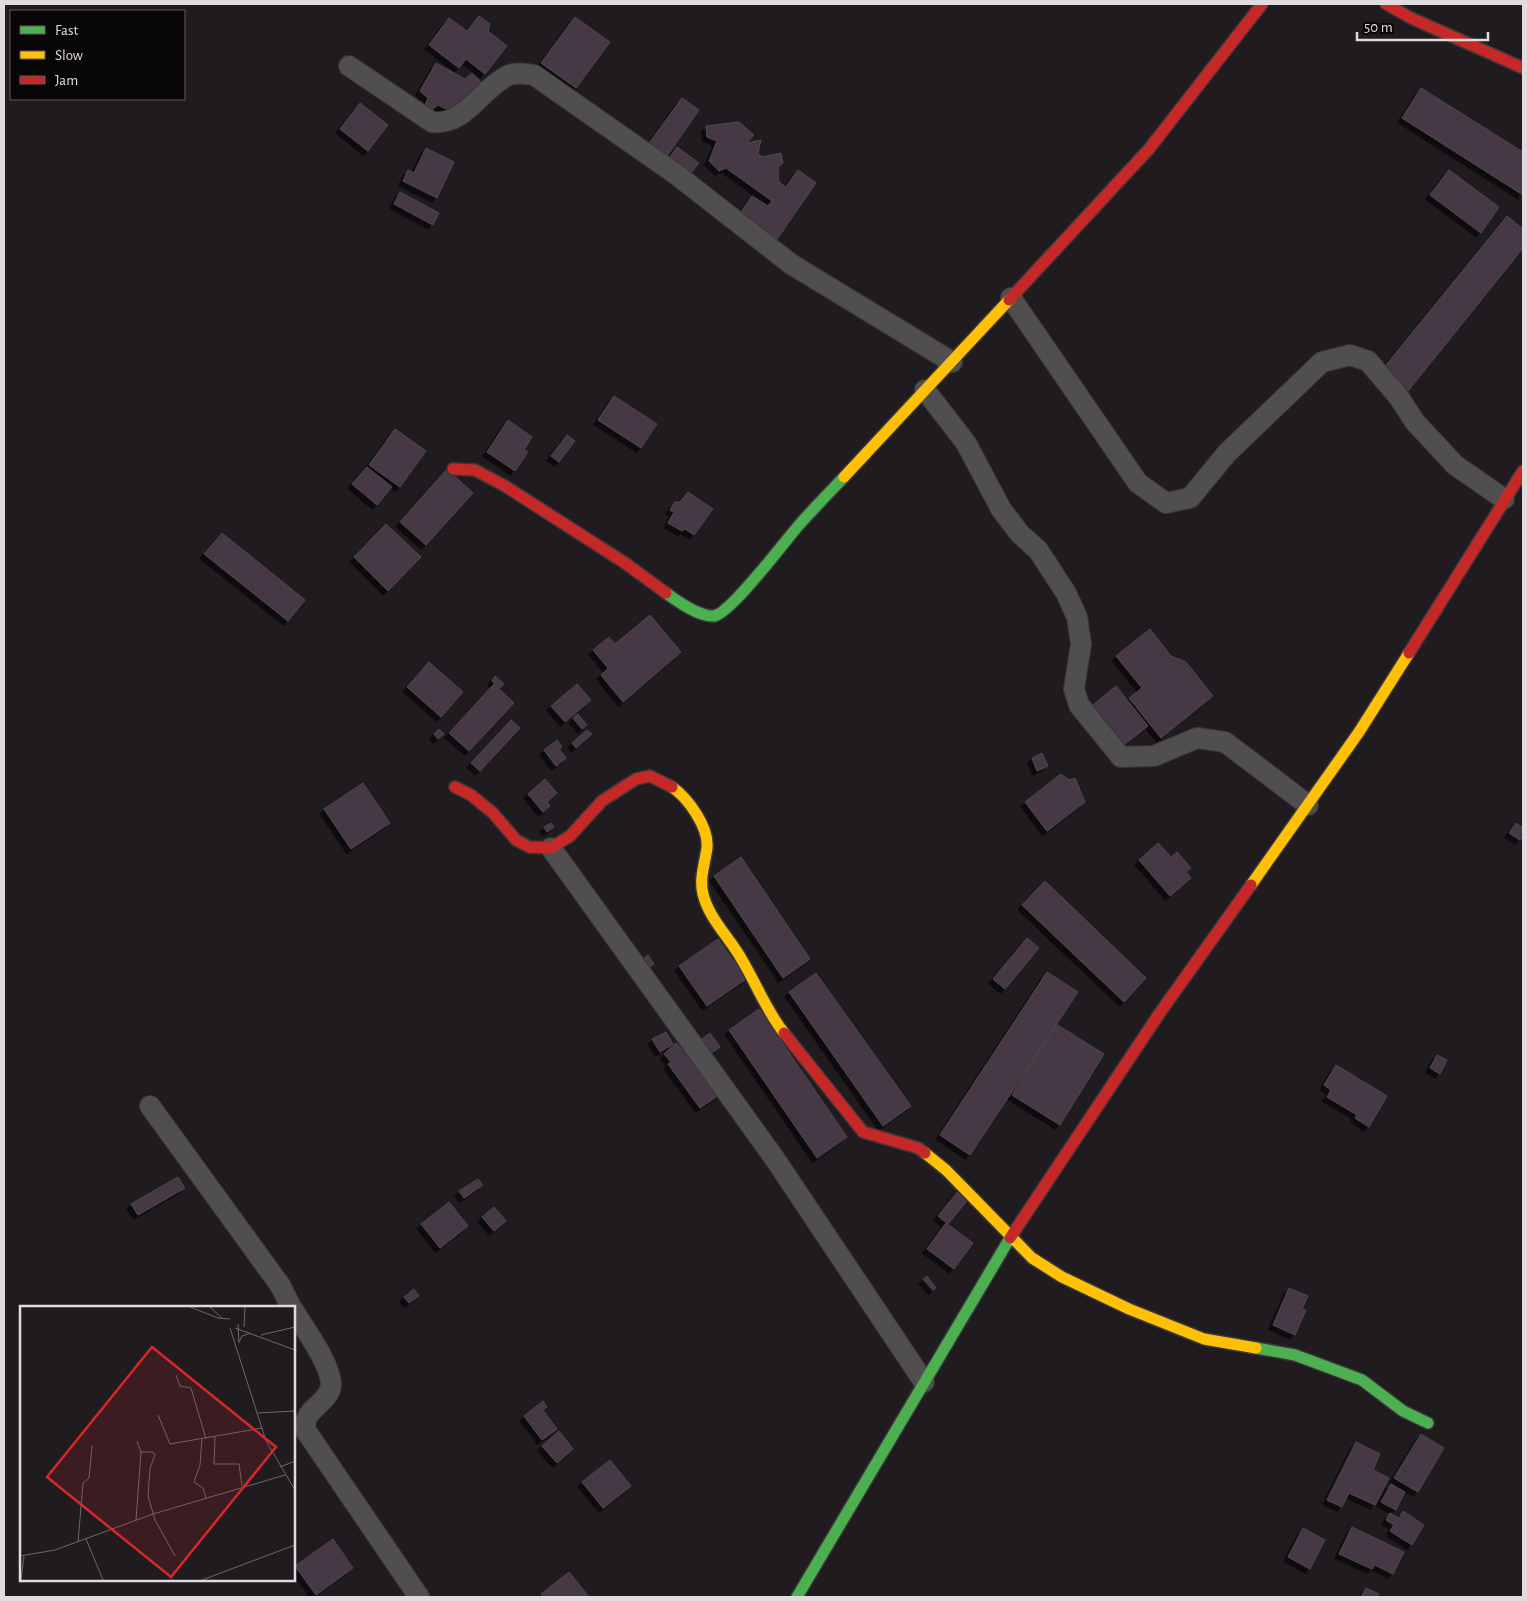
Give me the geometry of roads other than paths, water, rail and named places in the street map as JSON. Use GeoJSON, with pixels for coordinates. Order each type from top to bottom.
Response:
{"type":"FeatureCollection","features":[{"type":"Feature","properties":{"kind":"street"},"geometry":{"type":"LineString","coordinates":[[453,469],[475,470],[506,486],[625,563],[668,595],[700,613],[712,616],[719,614],[738,596],[800,524],[1149,149],[1262,4]]}},
{"type":"Feature","properties":{"kind":"street"},"geometry":{"type":"LineString","coordinates":[[1386,4],[1411,18],[1523,68]]}},
{"type":"Feature","properties":{"kind":"street"},"geometry":{"type":"LineString","coordinates":[[349,66],[432,122],[444,124],[456,118],[508,76],[534,75],[677,175],[791,264],[952,362]]}},
{"type":"Feature","properties":{"kind":"street"},"geometry":{"type":"LineString","coordinates":[[1011,298],[1138,483],[1166,503],[1190,498],[1228,452],[1322,362],[1350,355],[1368,361],[1398,396],[1415,422],[1455,465],[1504,499]]}},
{"type":"Feature","properties":{"kind":"street"},"geometry":{"type":"LineString","coordinates":[[925,390],[966,442],[1001,509],[1020,534],[1038,550],[1066,593],[1077,617],[1081,644],[1074,689],[1076,697],[1079,705],[1121,757],[1154,756],[1197,738],[1225,742],[1308,805]]}},
{"type":"Feature","properties":{"kind":"street"},"geometry":{"type":"LineString","coordinates":[[797,1597],[1010,1237],[1159,1014],[1359,732],[1523,471]]}},
{"type":"Feature","properties":{"kind":"street"},"geometry":{"type":"LineString","coordinates":[[455,787],[472,795],[493,814],[516,840],[529,847],[551,848],[570,836],[602,801],[636,779],[650,776],[674,788],[694,810],[704,831],[707,846],[702,873],[704,894],[713,917],[742,959],[769,1014],[863,1132],[918,1148],[946,1170],[982,1204],[1010,1237],[1032,1258],[1062,1277],[1130,1309],[1204,1338],[1304,1358],[1362,1380],[1403,1411],[1428,1423]]}},
{"type":"Feature","properties":{"kind":"street"},"geometry":{"type":"LineString","coordinates":[[551,848],[774,1160],[924,1382]]}},
{"type":"Feature","properties":{"kind":"street"},"geometry":{"type":"LineString","coordinates":[[150,1106],[280,1285],[290,1306]]}},
{"type":"Feature","properties":{"kind":"street"},"geometry":{"type":"LineString","coordinates":[[295,1313],[322,1358],[331,1384],[328,1392],[307,1416],[304,1426],[306,1432],[419,1597]]}}]}
